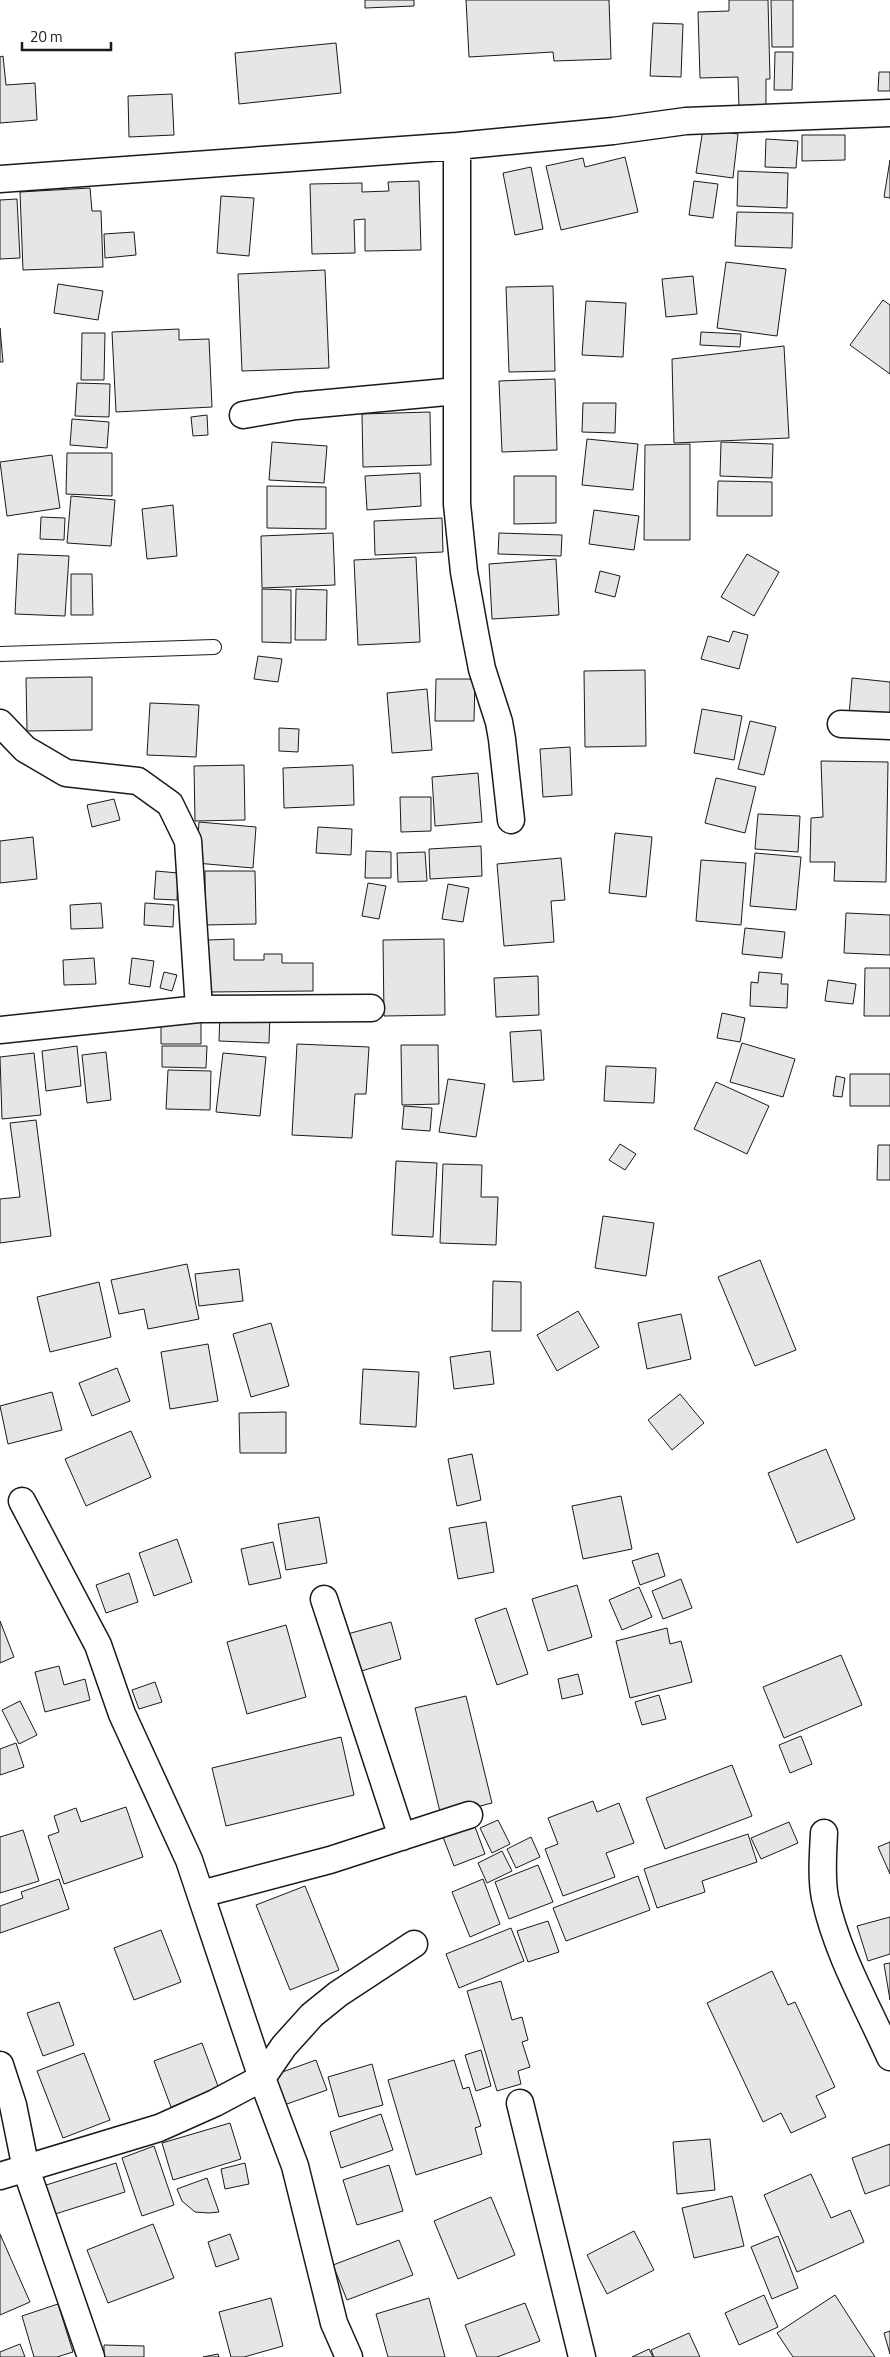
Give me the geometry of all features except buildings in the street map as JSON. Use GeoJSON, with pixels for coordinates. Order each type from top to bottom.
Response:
{"type":"FeatureCollection","features":[{"type":"Feature","properties":{"kind":"street"},"geometry":{"type":"LineString","coordinates":[[0,179],[457,146],[613,131],[686,121],[890,113]]}},
{"type":"Feature","properties":{"kind":"street"},"geometry":{"type":"LineString","coordinates":[[457,146],[457,504],[464,572],[482,669],[499,722],[511,820]]}},
{"type":"Feature","properties":{"kind":"street"},"geometry":{"type":"LineString","coordinates":[[243,415],[296,406],[457,391]]}},
{"type":"Feature","properties":{"kind":"street"},"geometry":{"type":"LineString","coordinates":[[0,722],[25,749],[66,773],[138,781],[170,804],[188,841],[198,1008]]}},
{"type":"Feature","properties":{"kind":"street"},"geometry":{"type":"LineString","coordinates":[[841,724],[890,726]]}},
{"type":"Feature","properties":{"kind":"street"},"geometry":{"type":"LineString","coordinates":[[0,1030],[198,1008],[371,1008]]}},
{"type":"Feature","properties":{"kind":"street"},"geometry":{"type":"LineString","coordinates":[[22,1501],[98,1645],[122,1714],[189,1860],[262,2078],[295,2166],[334,2323],[349,2357]]}},
{"type":"Feature","properties":{"kind":"street"},"geometry":{"type":"LineString","coordinates":[[324,1599],[402,1837]]}},
{"type":"Feature","properties":{"kind":"street"},"geometry":{"type":"LineString","coordinates":[[201,1894],[330,1860],[469,1815]]}},
{"type":"Feature","properties":{"kind":"street"},"geometry":{"type":"LineString","coordinates":[[824,1833],[822,1866],[825,1898],[853,1980],[890,2058]]}},
{"type":"Feature","properties":{"kind":"street"},"geometry":{"type":"LineString","coordinates":[[0,2176],[159,2128],[215,2103],[262,2078],[284,2046],[312,2015],[338,1994],[414,1944]]}},
{"type":"Feature","properties":{"kind":"street"},"geometry":{"type":"LineString","coordinates":[[0,2064],[13,2105],[26,2169],[91,2357]]}},
{"type":"Feature","properties":{"kind":"street"},"geometry":{"type":"LineString","coordinates":[[520,2103],[582,2357]]}},
{"type":"Feature","properties":{"kind":"lane"},"geometry":{"type":"LineString","coordinates":[[0,654],[214,647]]}}]}
